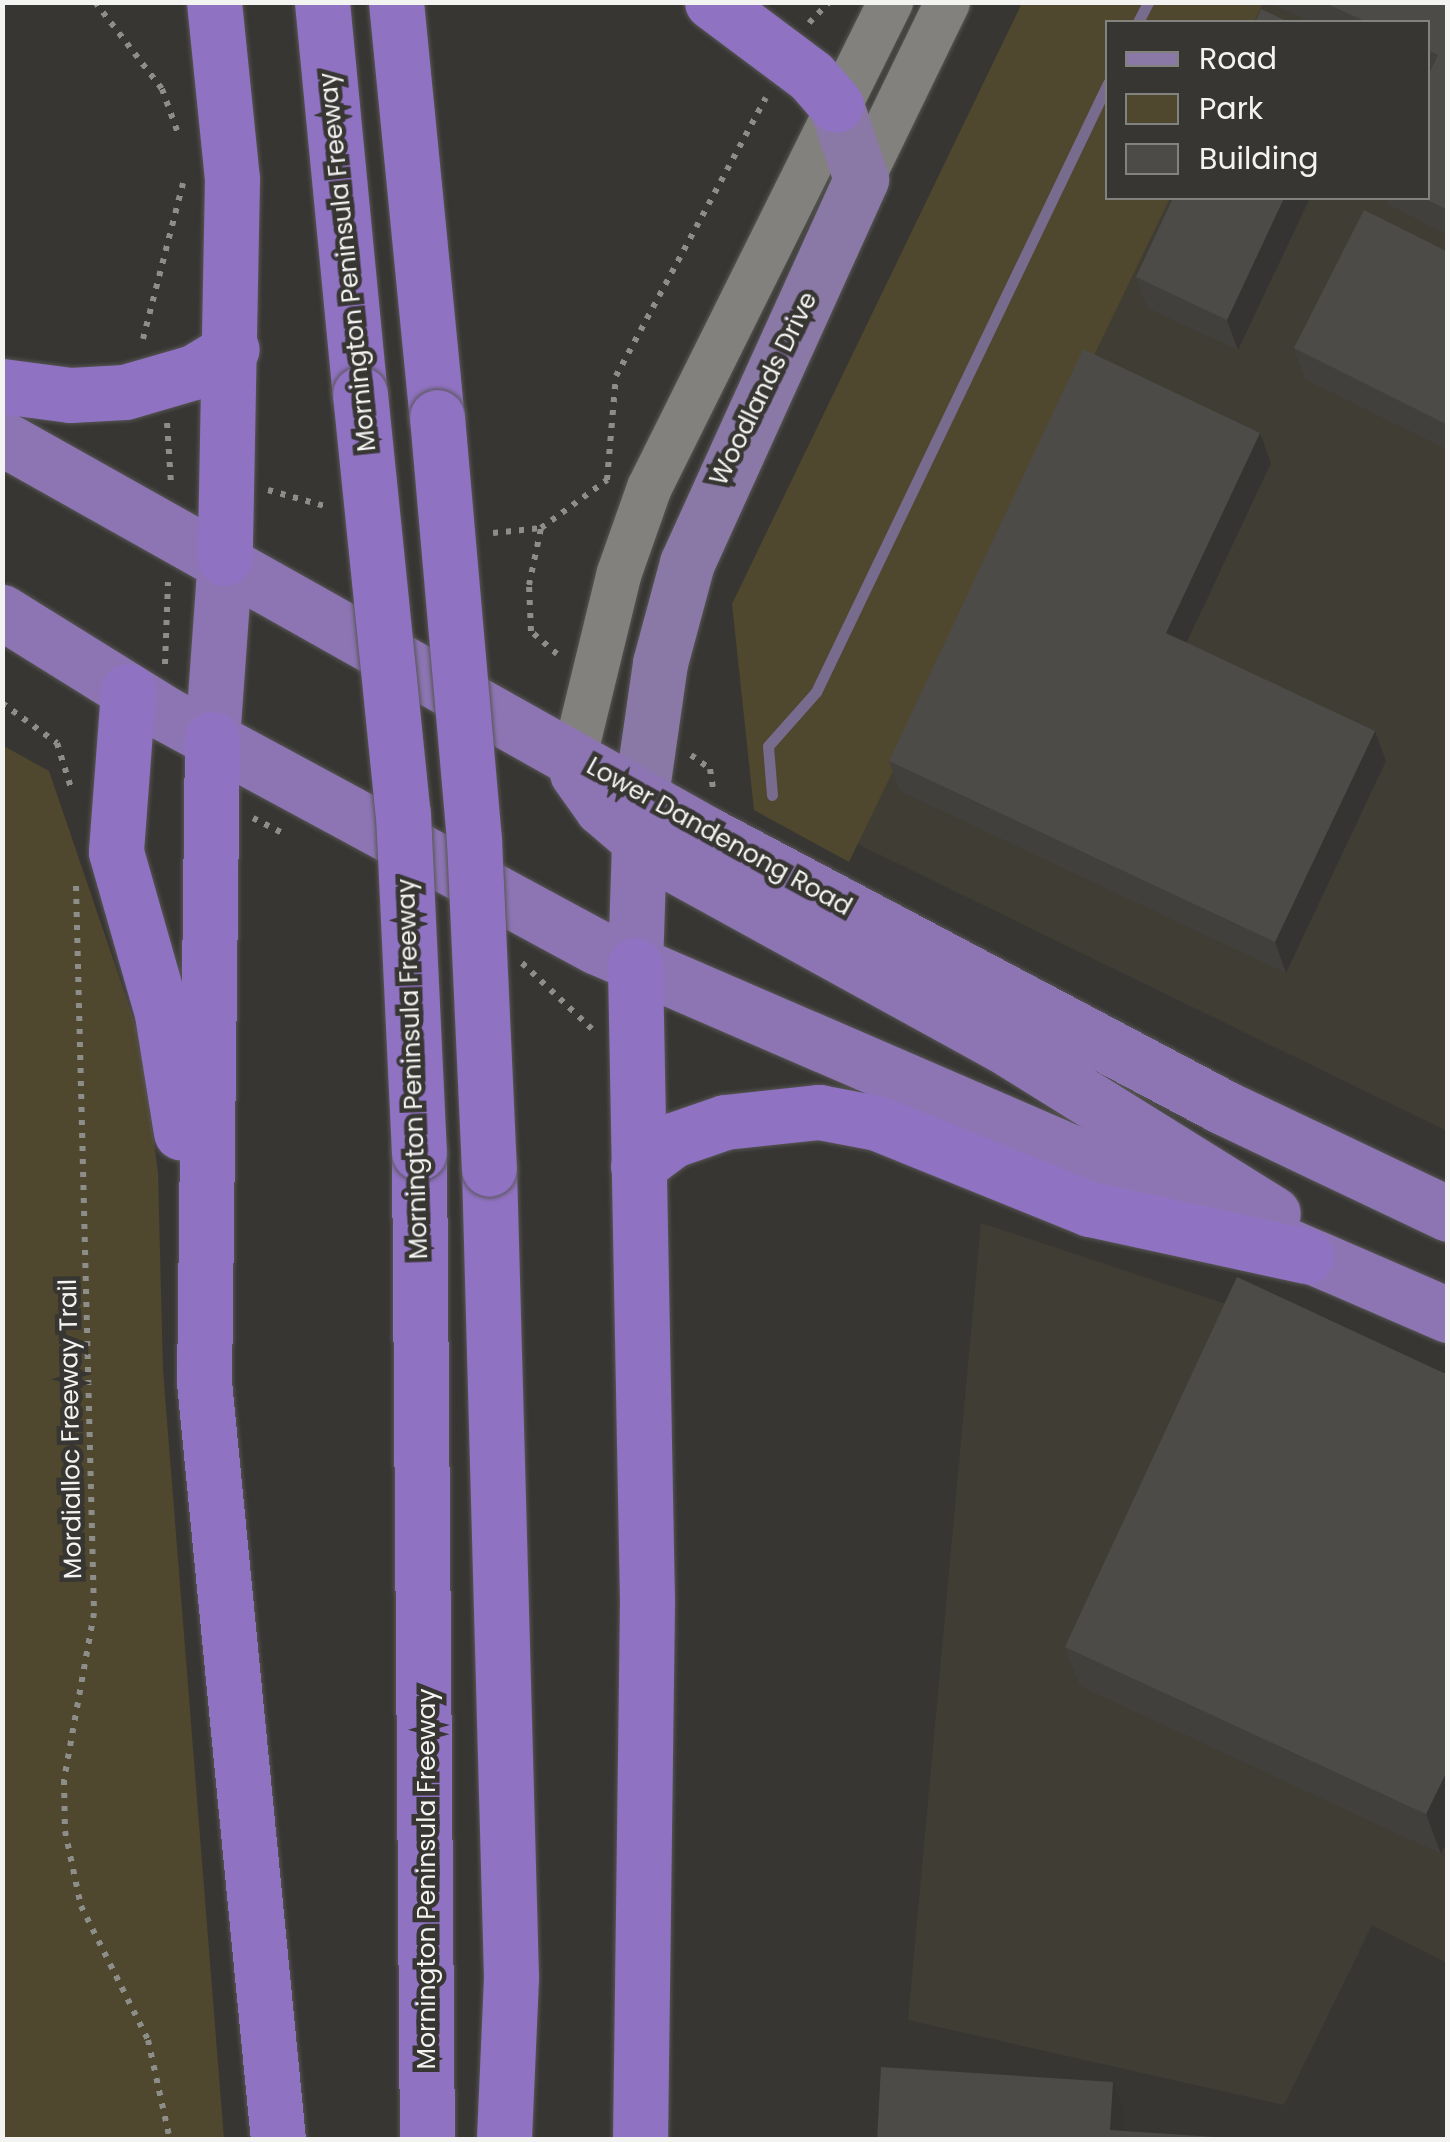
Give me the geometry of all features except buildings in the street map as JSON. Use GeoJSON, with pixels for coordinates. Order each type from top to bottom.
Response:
{"type":"FeatureCollection","features":[{"type":"Feature","properties":{"kind":"highway"},"geometry":{"type":"LineString","coordinates":[[214,2],[232,179],[232,350],[225,558],[212,739],[204,1313],[213,1501],[278,2140]]}},
{"type":"Feature","properties":{"kind":"highway","name":"Mornington Peninsula Freeway"},"geometry":{"type":"LineString","coordinates":[[322,2],[403,814],[419,1153],[427,2140]]}},
{"type":"Feature","properties":{"kind":"highway"},"geometry":{"type":"LineString","coordinates":[[396,2],[438,418],[474,840],[489,1169],[511,1978],[504,2140]]}},
{"type":"Feature","properties":{"kind":"highway"},"geometry":{"type":"LineString","coordinates":[[712,2],[788,58],[836,105]]}},
{"type":"Feature","properties":{"kind":"highway"},"geometry":{"type":"LineString","coordinates":[[2,386],[70,396],[125,392],[194,372],[232,350]]}},
{"type":"Feature","properties":{"kind":"highway","name":"Lower Dandenong Road"},"geometry":{"type":"LineString","coordinates":[[2,438],[225,558],[574,756]]}},
{"type":"Feature","properties":{"kind":"highway"},"geometry":{"type":"LineString","coordinates":[[2,612],[212,739],[635,965],[1424,1305]]}},
{"type":"Feature","properties":{"kind":"highway"},"geometry":{"type":"LineString","coordinates":[[128,691],[87,789],[118,871],[168,1046],[204,1313]]}},
{"type":"Feature","properties":{"kind":"highway"},"geometry":{"type":"LineString","coordinates":[[574,756],[592,797],[639,818],[1424,1305]]}},
{"type":"Feature","properties":{"kind":"highway"},"geometry":{"type":"LineString","coordinates":[[639,818],[635,965],[647,1601],[640,2140]]}},
{"type":"Feature","properties":{"kind":"highway","name":"Lower Dandenong Road"},"geometry":{"type":"LineString","coordinates":[[639,818],[1448,1214]]}},
{"type":"Feature","properties":{"kind":"highway"},"geometry":{"type":"LineString","coordinates":[[638,1166],[673,1140],[725,1122],[819,1112],[877,1122],[1090,1209],[1306,1256]]}},
{"type":"Feature","properties":{"kind":"main road"},"geometry":{"type":"LineString","coordinates":[[836,105],[861,178]]}},
{"type":"Feature","properties":{"kind":"main road","name":"Woodlands Drive"},"geometry":{"type":"LineString","coordinates":[[639,818],[660,663],[686,563],[861,178]]}},
{"type":"Feature","properties":{"kind":"street"},"geometry":{"type":"LineString","coordinates":[[574,756],[619,572],[650,487],[890,2]]}},
{"type":"Feature","properties":{"kind":"street","name":"Woodlands Drive"},"geometry":{"type":"LineString","coordinates":[[861,178],[947,2]]}},
{"type":"Feature","properties":{"kind":"path"},"geometry":{"type":"LineString","coordinates":[[540,642],[531,631],[528,605],[541,528],[607,480],[620,367],[802,29],[830,2]]}},
{"type":"Feature","properties":{"kind":"path"},"geometry":{"type":"LineString","coordinates":[[2,704],[57,743],[87,789]]}},
{"type":"Feature","properties":{"kind":"path","name":"Mordialloc Freeway Trail"},"geometry":{"type":"LineString","coordinates":[[75,866],[94,1613],[64,1780],[65,1832],[81,1906],[148,2040],[170,2140]]}},
{"type":"Feature","properties":{"kind":"shaded area"},"geometry":{"type":"Polygon","coordinates":[[[1211,3],[1447,3],[1447,1131],[835,833],[1146,200],[1430,200],[1430,20],[1231,20],[1211,3]]]}},
{"type":"Feature","properties":{"kind":"shaded area"},"geometry":{"type":"Polygon","coordinates":[[[981,1223],[1447,1377],[1447,1963],[1372,1925],[1284,2105],[908,2020],[981,1223]]]}},
{"type":"Feature","properties":{"kind":"green space"},"geometry":{"type":"Polygon","coordinates":[[[1022,3],[1263,3],[1255,20],[1105,20],[1105,200],[1169,200],[849,862],[754,810],[732,604],[1022,3]]]}},
{"type":"Feature","properties":{"kind":"green space"},"geometry":{"type":"Polygon","coordinates":[[[2,745],[49,771],[141,1041],[158,1173],[163,1370],[224,2139],[3,2139],[2,745]]]}},
{"type":"Feature","properties":{"kind":"waterway"},"geometry":{"type":"LineString","coordinates":[[1139,20],[1148,2]]}},
{"type":"Feature","properties":{"kind":"waterway"},"geometry":{"type":"LineString","coordinates":[[772,795],[768,746],[816,692],[1105,89]]}}]}
